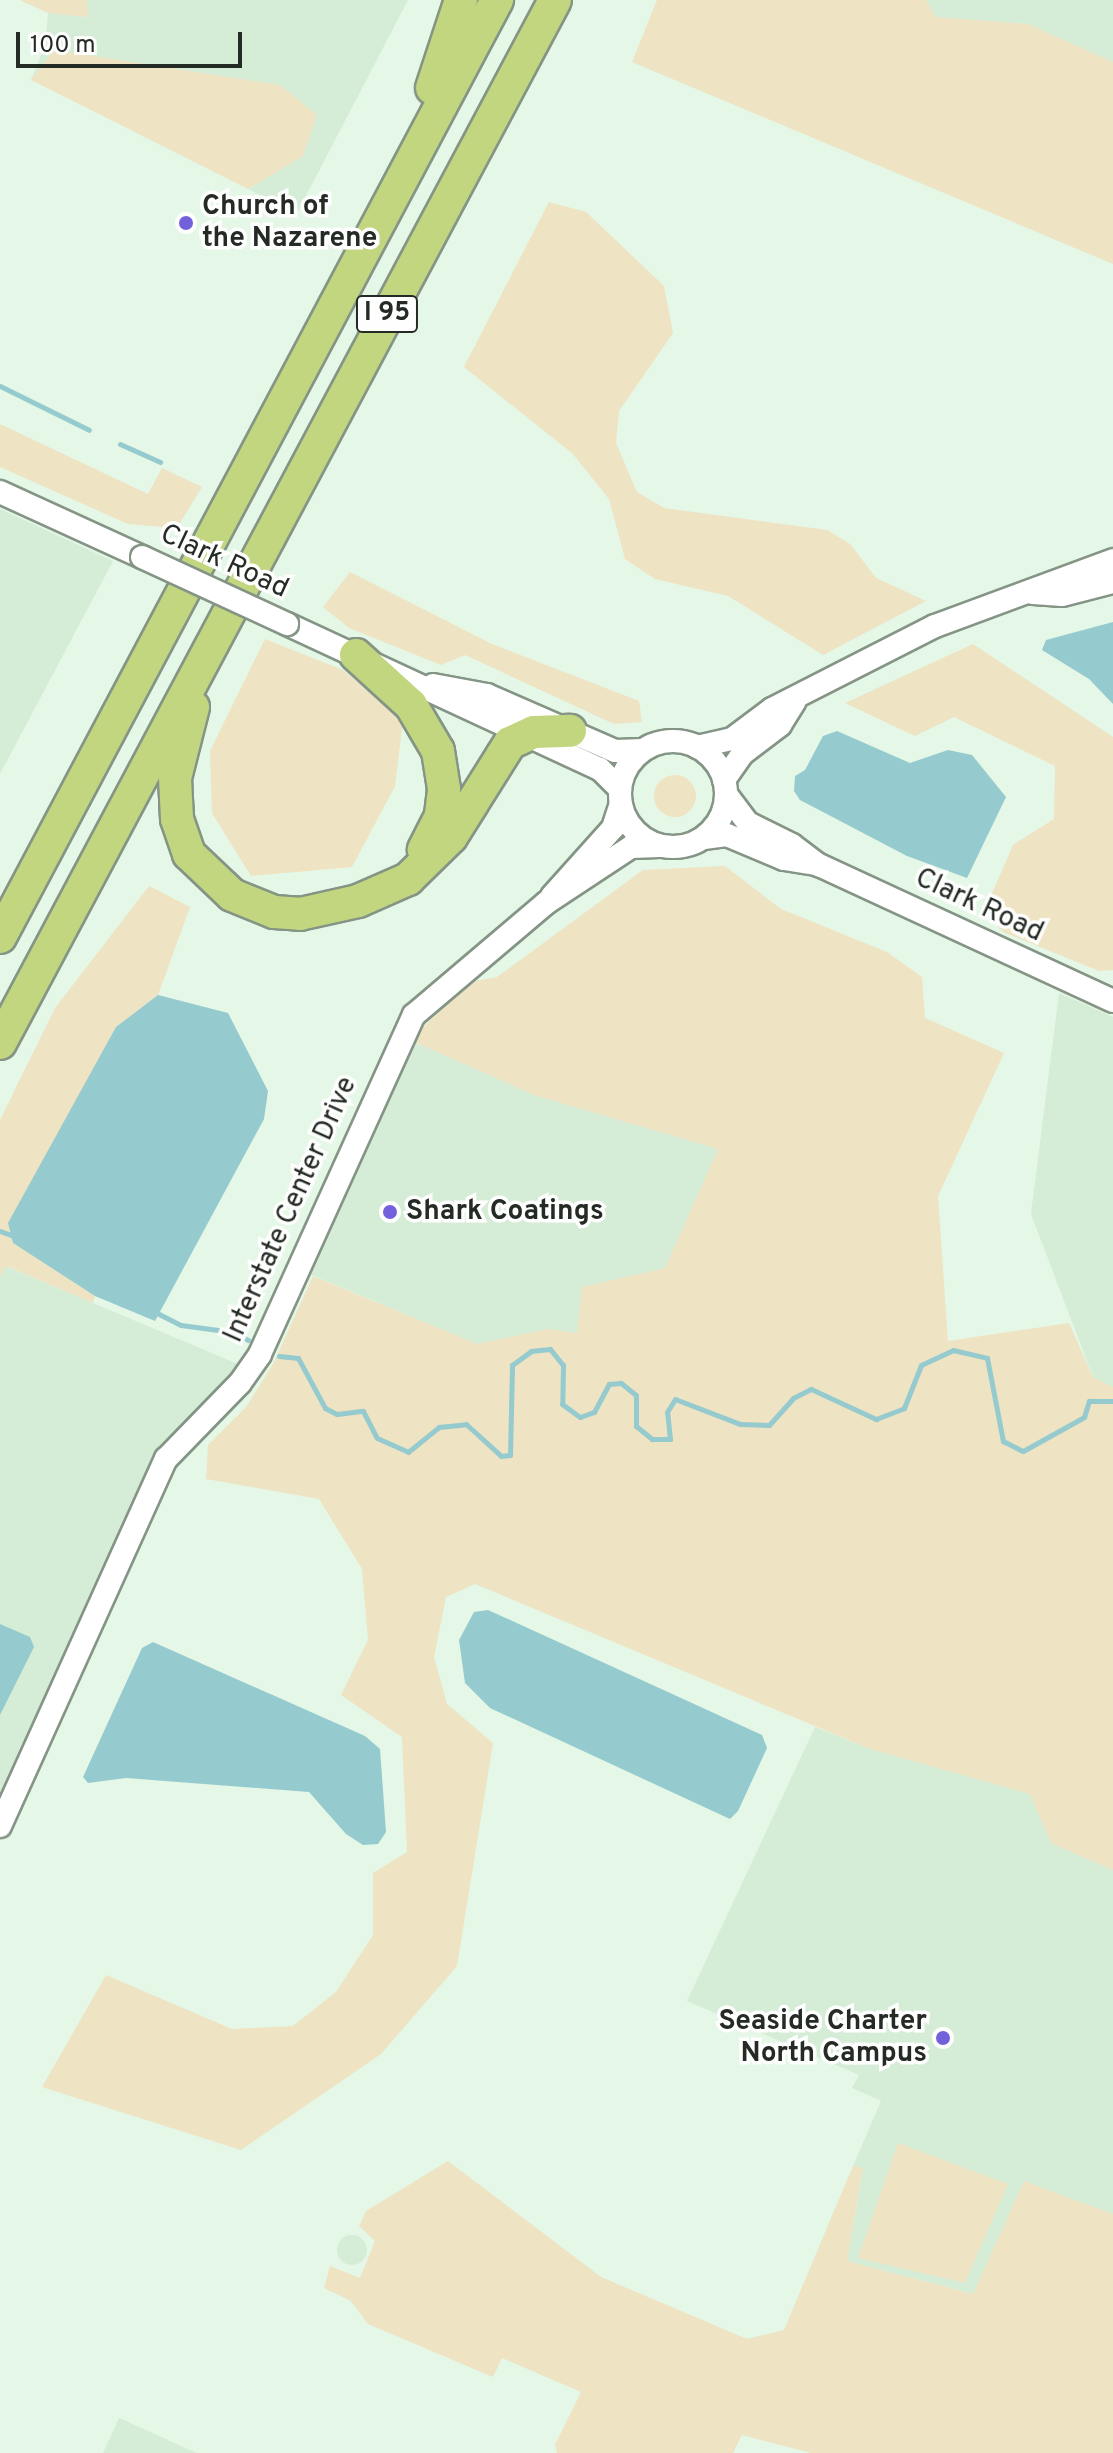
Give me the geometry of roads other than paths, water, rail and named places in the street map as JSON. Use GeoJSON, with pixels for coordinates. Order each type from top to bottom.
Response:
{"type":"FeatureCollection","features":[{"type":"Feature","properties":{"kind":"highway"},"geometry":{"type":"LineString","coordinates":[[397,188],[461,0]]}},
{"type":"Feature","properties":{"kind":"highway","name":"I 95"},"geometry":{"type":"LineString","coordinates":[[0,937],[497,0]]}},
{"type":"Feature","properties":{"kind":"highway","name":"I 95"},"geometry":{"type":"LineString","coordinates":[[0,1043],[218,627],[555,0]]}},
{"type":"Feature","properties":{"kind":"highway"},"geometry":{"type":"LineString","coordinates":[[218,627],[175,778],[177,819],[189,854],[215,884],[274,912],[327,910],[386,891],[427,865],[464,819],[499,754],[524,735],[570,731]]}},
{"type":"Feature","properties":{"kind":"highway"},"geometry":{"type":"LineString","coordinates":[[356,655],[411,705],[431,733],[442,765],[443,803],[430,843],[386,891]]}},
{"type":"Feature","properties":{"kind":"street","name":"Clark Road"},"geometry":{"type":"LineString","coordinates":[[0,492],[424,684],[524,735],[600,769],[620,797]]}},
{"type":"Feature","properties":{"kind":"street"},"geometry":{"type":"LineString","coordinates":[[795,701],[780,725],[742,754],[725,787],[716,826],[704,838],[676,848],[660,846],[634,831],[620,797],[631,761],[643,750],[669,741],[697,747],[732,739],[772,709],[795,701],[935,626],[1033,593],[1053,579],[1113,560]]}},
{"type":"Feature","properties":{"kind":"street"},"geometry":{"type":"LineString","coordinates":[[1033,593],[1062,595],[1113,582]]}},
{"type":"Feature","properties":{"kind":"street","name":"Clark Road"},"geometry":{"type":"LineString","coordinates":[[424,684],[487,695],[615,751],[643,750]]}},
{"type":"Feature","properties":{"kind":"street"},"geometry":{"type":"LineString","coordinates":[[697,747],[725,787]]}},
{"type":"Feature","properties":{"kind":"street","name":"Clark Road"},"geometry":{"type":"LineString","coordinates":[[725,787],[748,823],[792,845],[819,865],[1113,1001]]}},
{"type":"Feature","properties":{"kind":"street","name":"Interstate Center Drive"},"geometry":{"type":"LineString","coordinates":[[546,903],[613,828],[620,797]]}},
{"type":"Feature","properties":{"kind":"street","name":"Clark Road"},"geometry":{"type":"LineString","coordinates":[[704,838],[727,835],[784,859],[819,865]]}},
{"type":"Feature","properties":{"kind":"street","name":"Interstate Center Drive"},"geometry":{"type":"LineString","coordinates":[[0,1826],[166,1459],[240,1383],[260,1354],[406,1029],[424,1005],[546,903],[631,847],[660,846]]}},
{"type":"Feature","properties":{"kind":"water"},"geometry":{"type":"Polygon","coordinates":[[[1113,622],[1113,704],[1089,679],[1042,650],[1046,640],[1113,622]]]}},
{"type":"Feature","properties":{"kind":"water"},"geometry":{"type":"Polygon","coordinates":[[[837,731],[910,763],[948,750],[972,755],[1006,797],[967,878],[907,856],[800,800],[794,791],[795,776],[805,770],[823,736],[837,731]]]}},
{"type":"Feature","properties":{"kind":"water"},"geometry":{"type":"Polygon","coordinates":[[[158,995],[228,1013],[268,1091],[264,1119],[155,1321],[95,1296],[13,1243],[8,1223],[116,1027],[158,995]]]}},
{"type":"Feature","properties":{"kind":"water"},"geometry":{"type":"Polygon","coordinates":[[[488,1610],[762,1735],[767,1748],[738,1811],[730,1819],[490,1708],[465,1683],[459,1640],[474,1612],[488,1610]]]}},
{"type":"Feature","properties":{"kind":"water"},"geometry":{"type":"Polygon","coordinates":[[[0,1624],[30,1637],[34,1647],[0,1715],[0,1624]]]}},
{"type":"Feature","properties":{"kind":"water"},"geometry":{"type":"Polygon","coordinates":[[[153,1642],[365,1736],[380,1749],[386,1832],[378,1844],[363,1845],[346,1834],[309,1792],[126,1778],[88,1783],[83,1777],[142,1648],[153,1642]]]}},
{"type":"Feature","properties":{"kind":"waterway"},"geometry":{"type":"LineString","coordinates":[[0,386],[89,430]]}},
{"type":"Feature","properties":{"kind":"waterway"},"geometry":{"type":"LineString","coordinates":[[120,444],[160,462]]}},
{"type":"Feature","properties":{"kind":"waterway"},"geometry":{"type":"LineString","coordinates":[[0,1231],[14,1236]]}},
{"type":"Feature","properties":{"kind":"waterway"},"geometry":{"type":"LineString","coordinates":[[153,1311],[181,1325],[233,1332],[248,1340]]}},
{"type":"Feature","properties":{"kind":"waterway"},"geometry":{"type":"LineString","coordinates":[[279,1356],[298,1358],[325,1408],[337,1414],[363,1411],[377,1438],[408,1452],[439,1427],[466,1424],[501,1456],[510,1455],[512,1365],[531,1351],[550,1349],[563,1365],[562,1404],[580,1417],[594,1412],[609,1384],[621,1383],[636,1395],[636,1426],[652,1439],[670,1439],[667,1412],[675,1399],[740,1424],[769,1425],[793,1398],[811,1389],[876,1419],[904,1408],[921,1365],[953,1350],[987,1358],[1003,1441],[1023,1451],[1084,1417],[1089,1401],[1113,1401]]}},
{"type":"Feature","properties":{"kind":"place","name":"Church of the Nazarene"},"geometry":{"type":"Point","coordinates":[186,223]}},
{"type":"Feature","properties":{"kind":"place","name":"Shark Coatings"},"geometry":{"type":"Point","coordinates":[390,1212]}},
{"type":"Feature","properties":{"kind":"place","name":"Seaside Charter North Campus"},"geometry":{"type":"Point","coordinates":[943,2038]}}]}
